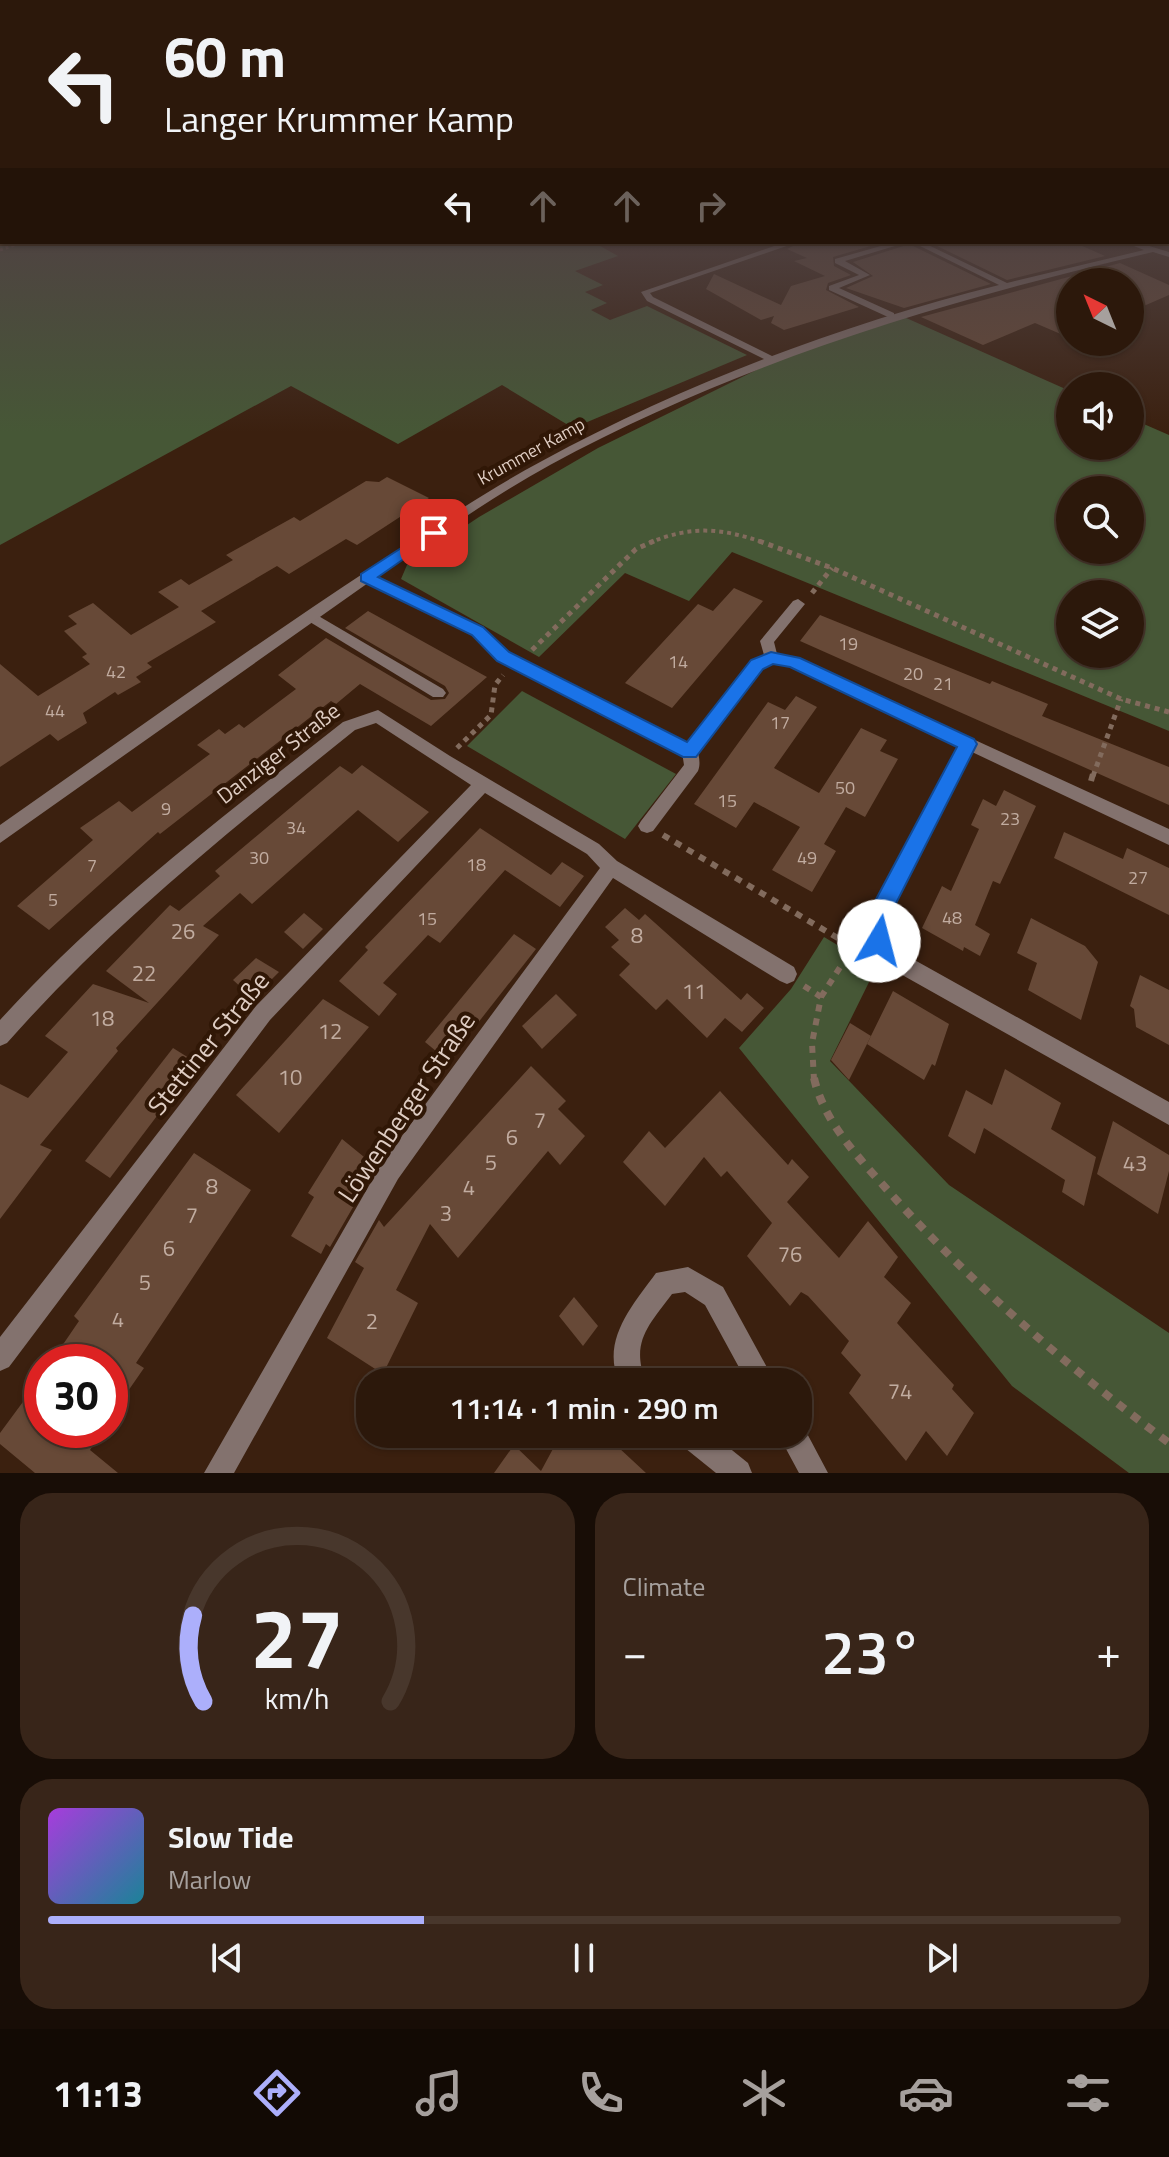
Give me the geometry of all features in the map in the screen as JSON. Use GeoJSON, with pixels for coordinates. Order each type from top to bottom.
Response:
{"type":"FeatureCollection","features":[{"type":"Feature","properties":{"kind":"street"},"geometry":{"type":"LineString","coordinates":[[646,294],[650,299],[769,358]]}},
{"type":"Feature","properties":{"kind":"street"},"geometry":{"type":"LineString","coordinates":[[845,294],[891,315]]}},
{"type":"Feature","properties":{"kind":"street","name":"Krummer Kamp"},"geometry":{"type":"LineString","coordinates":[[0,835],[367,577],[548,462],[689,392],[769,358],[891,315],[968,294]]}},
{"type":"Feature","properties":{"kind":"street"},"geometry":{"type":"LineString","coordinates":[[367,577],[477,631],[515,663],[690,752]]}},
{"type":"Feature","properties":{"kind":"street"},"geometry":{"type":"LineString","coordinates":[[771,658],[767,641],[798,604]]}},
{"type":"Feature","properties":{"kind":"street"},"geometry":{"type":"LineString","coordinates":[[310,616],[438,693]]}},
{"type":"Feature","properties":{"kind":"street"},"geometry":{"type":"LineString","coordinates":[[647,826],[692,766],[690,752],[757,665],[771,658],[794,662],[1169,837]]}},
{"type":"Feature","properties":{"kind":"street","name":"Danziger Straße"},"geometry":{"type":"LineString","coordinates":[[0,1036],[41,986],[120,910],[349,726],[378,716],[444,761],[593,849],[611,867],[787,974]]}},
{"type":"Feature","properties":{"kind":"street"},"geometry":{"type":"LineString","coordinates":[[968,744],[876,920],[879,941],[895,960],[1169,1114]]}},
{"type":"Feature","properties":{"kind":"street","name":"Stettiner Straße"},"geometry":{"type":"LineString","coordinates":[[0,1358],[263,1013],[483,784]]}},
{"type":"Feature","properties":{"kind":"street","name":"Löwenberger Straße"},"geometry":{"type":"LineString","coordinates":[[218,1473],[390,1171],[611,867]]}},
{"type":"Feature","properties":{"kind":"street"},"geometry":{"type":"LineString","coordinates":[[625,1368],[626,1337],[665,1282],[688,1279],[714,1296],[754,1368]]}},
{"type":"Feature","properties":{"kind":"street"},"geometry":{"type":"LineString","coordinates":[[707,1448],[738,1473]]}},
{"type":"Feature","properties":{"kind":"street"},"geometry":{"type":"LineString","coordinates":[[800,1448],[814,1473]]}},
{"type":"Feature","properties":{"kind":"path"},"geometry":{"type":"LineString","coordinates":[[444,761],[491,715],[495,685],[515,663],[620,562],[636,549],[676,532],[728,530],[832,568],[1121,699],[1169,712]]}},
{"type":"Feature","properties":{"kind":"path"},"geometry":{"type":"LineString","coordinates":[[798,604],[804,603],[832,568]]}},
{"type":"Feature","properties":{"kind":"path"},"geometry":{"type":"LineString","coordinates":[[1084,798],[1121,699]]}},
{"type":"Feature","properties":{"kind":"path"},"geometry":{"type":"LineString","coordinates":[[647,826],[853,947],[879,941]]}},
{"type":"Feature","properties":{"kind":"path"},"geometry":{"type":"LineString","coordinates":[[853,947],[821,997],[812,1033],[812,1070],[825,1107],[859,1158],[925,1234],[1013,1320],[1099,1392],[1169,1443]]}},
{"type":"Feature","properties":{"kind":"path"},"geometry":{"type":"LineString","coordinates":[[787,974],[821,997]]}},
{"type":"Feature","properties":{"kind":"green space"},"geometry":{"type":"Polygon","coordinates":[[[0,294],[588,294],[607,303],[591,310],[610,320],[647,306],[747,355],[573,428],[502,385],[398,444],[291,386],[0,545],[0,294]]]}},
{"type":"Feature","properties":{"kind":"green space"},"geometry":{"type":"Polygon","coordinates":[[[904,317],[1056,385],[1056,460],[1144,460],[1144,424],[1169,435],[1169,731],[732,552],[689,601],[625,573],[539,657],[401,579],[407,565],[479,517],[598,448],[787,355],[904,317]]]}},
{"type":"Feature","properties":{"kind":"green space"},"geometry":{"type":"Polygon","coordinates":[[[522,691],[676,774],[625,839],[467,746],[522,691]]]}},
{"type":"Feature","properties":{"kind":"green space"},"geometry":{"type":"Polygon","coordinates":[[[824,937],[876,968],[830,1061],[949,1185],[1169,1333],[1169,1473],[1129,1473],[1012,1386],[739,1048],[791,989],[824,937]]]}},
{"type":"Feature","properties":{"kind":"building"},"geometry":{"type":"Polygon","coordinates":[[[714,294],[757,294],[781,305],[787,294],[833,294],[859,307],[784,330],[771,323],[774,316],[761,320],[714,294]]]}},
{"type":"Feature","properties":{"kind":"building"},"geometry":{"type":"Polygon","coordinates":[[[863,294],[956,294],[904,308],[863,294]]]}},
{"type":"Feature","properties":{"kind":"building"},"geometry":{"type":"Polygon","coordinates":[[[1007,294],[1056,294],[1056,332],[1035,323],[983,345],[921,317],[1007,294]]]}},
{"type":"Feature","properties":{"kind":"building"},"geometry":{"type":"Polygon","coordinates":[[[1144,294],[1169,295],[1144,306],[1144,294]]]}},
{"type":"Feature","properties":{"kind":"building"},"geometry":{"type":"Polygon","coordinates":[[[387,477],[429,498],[357,545],[346,539],[289,574],[277,566],[201,611],[216,622],[147,663],[152,667],[136,677],[141,682],[118,695],[115,692],[83,713],[87,723],[58,741],[50,734],[0,767],[0,664],[38,696],[90,664],[82,657],[87,654],[64,631],[77,624],[68,616],[93,603],[131,635],[179,607],[158,592],[181,579],[189,585],[233,560],[226,555],[294,517],[300,521],[366,481],[379,482],[387,477]]]}},
{"type":"Feature","properties":{"kind":"building"},"geometry":{"type":"Polygon","coordinates":[[[734,588],[763,601],[672,708],[625,683],[698,604],[713,611],[734,588]]]}},
{"type":"Feature","properties":{"kind":"building"},"geometry":{"type":"Polygon","coordinates":[[[368,611],[487,677],[431,726],[360,684],[336,704],[331,701],[160,834],[158,832],[49,930],[17,906],[93,840],[80,828],[119,801],[132,812],[210,754],[197,745],[219,729],[225,734],[239,724],[244,728],[296,689],[278,675],[326,638],[431,700],[445,699],[449,693],[445,686],[345,628],[368,611]]]}},
{"type":"Feature","properties":{"kind":"building"},"geometry":{"type":"Polygon","coordinates":[[[820,615],[990,684],[992,681],[1048,704],[1042,716],[1169,767],[1169,805],[800,641],[820,615]]]}},
{"type":"Feature","properties":{"kind":"building"},"geometry":{"type":"Polygon","coordinates":[[[796,696],[817,707],[774,768],[819,793],[861,728],[887,740],[880,751],[898,759],[865,817],[846,807],[824,844],[836,851],[812,892],[772,870],[800,827],[754,802],[736,828],[694,804],[768,702],[785,710],[796,696]]]}},
{"type":"Feature","properties":{"kind":"building"},"geometry":{"type":"Polygon","coordinates":[[[362,765],[429,812],[398,842],[358,810],[252,904],[240,893],[203,926],[219,935],[116,1048],[118,1051],[40,1145],[52,1150],[0,1219],[0,1084],[28,1098],[68,1052],[45,1036],[93,984],[149,1003],[106,971],[170,905],[179,911],[220,876],[215,871],[340,766],[352,774],[362,765]]]}},
{"type":"Feature","properties":{"kind":"building"},"geometry":{"type":"Polygon","coordinates":[[[1004,790],[1036,806],[1000,884],[993,881],[975,925],[990,934],[980,956],[964,947],[963,951],[922,928],[942,886],[951,891],[979,829],[971,825],[983,799],[996,806],[1004,790]]]}},
{"type":"Feature","properties":{"kind":"building"},"geometry":{"type":"Polygon","coordinates":[[[480,828],[551,875],[562,862],[584,876],[560,907],[505,870],[440,943],[428,935],[383,983],[397,994],[379,1016],[339,981],[368,950],[365,947],[480,828]]]}},
{"type":"Feature","properties":{"kind":"building"},"geometry":{"type":"Polygon","coordinates":[[[1064,832],[1123,859],[1127,848],[1169,868],[1169,915],[1054,858],[1064,832]]]}},
{"type":"Feature","properties":{"kind":"building"},"geometry":{"type":"Polygon","coordinates":[[[625,908],[639,920],[645,914],[741,1000],[747,993],[764,1008],[742,1032],[725,1018],[707,1038],[667,999],[656,1010],[619,975],[630,964],[611,947],[619,940],[605,927],[625,908]]]}},
{"type":"Feature","properties":{"kind":"building"},"geometry":{"type":"Polygon","coordinates":[[[304,913],[323,929],[303,949],[284,932],[304,913]]]}},
{"type":"Feature","properties":{"kind":"building"},"geometry":{"type":"Polygon","coordinates":[[[1031,918],[1085,946],[1098,962],[1081,1020],[1028,990],[1037,963],[1017,953],[1031,918]]]}},
{"type":"Feature","properties":{"kind":"building"},"geometry":{"type":"Polygon","coordinates":[[[514,934],[536,949],[448,1061],[425,1042],[514,934]]]}},
{"type":"Feature","properties":{"kind":"building"},"geometry":{"type":"Polygon","coordinates":[[[256,958],[279,972],[253,998],[233,980],[256,958]]]}},
{"type":"Feature","properties":{"kind":"building"},"geometry":{"type":"Polygon","coordinates":[[[1140,975],[1169,990],[1169,1045],[1136,1027],[1134,1009],[1130,1006],[1140,975]]]}},
{"type":"Feature","properties":{"kind":"building"},"geometry":{"type":"Polygon","coordinates":[[[893,991],[949,1024],[935,1066],[932,1064],[924,1080],[867,1044],[893,991]]]}},
{"type":"Feature","properties":{"kind":"building"},"geometry":{"type":"Polygon","coordinates":[[[556,994],[577,1015],[542,1049],[522,1026],[556,994]]]}},
{"type":"Feature","properties":{"kind":"building"},"geometry":{"type":"Polygon","coordinates":[[[323,999],[369,1027],[279,1133],[236,1095],[323,999]]]}},
{"type":"Feature","properties":{"kind":"building"},"geometry":{"type":"Polygon","coordinates":[[[850,1023],[871,1036],[849,1080],[831,1060],[850,1023]]]}},
{"type":"Feature","properties":{"kind":"building"},"geometry":{"type":"Polygon","coordinates":[[[173,1048],[197,1063],[110,1178],[85,1161],[173,1048]]]}},
{"type":"Feature","properties":{"kind":"building"},"geometry":{"type":"Polygon","coordinates":[[[531,1066],[566,1101],[558,1109],[585,1136],[560,1165],[548,1151],[458,1258],[430,1224],[396,1290],[418,1303],[386,1368],[374,1368],[327,1338],[364,1268],[355,1262],[379,1220],[384,1227],[531,1066]]]}},
{"type":"Feature","properties":{"kind":"building"},"geometry":{"type":"Polygon","coordinates":[[[1005,1069],[1061,1103],[1051,1129],[1096,1157],[1084,1206],[1062,1192],[1065,1180],[984,1128],[975,1154],[948,1136],[966,1090],[992,1105],[1005,1069]]]}},
{"type":"Feature","properties":{"kind":"building"},"geometry":{"type":"Polygon","coordinates":[[[720,1091],[788,1165],[792,1159],[809,1177],[787,1202],[839,1258],[868,1221],[898,1257],[884,1277],[911,1303],[897,1323],[954,1385],[952,1389],[974,1413],[947,1456],[926,1431],[906,1461],[849,1393],[861,1375],[841,1353],[849,1341],[808,1296],[801,1292],[790,1306],[747,1256],[772,1223],[727,1171],[721,1177],[704,1157],[665,1206],[623,1162],[649,1131],[665,1148],[720,1091]]]}},
{"type":"Feature","properties":{"kind":"building"},"geometry":{"type":"Polygon","coordinates":[[[1113,1121],[1169,1155],[1169,1171],[1158,1214],[1097,1174],[1113,1121]]]}},
{"type":"Feature","properties":{"kind":"building"},"geometry":{"type":"Polygon","coordinates":[[[342,1139],[369,1161],[353,1186],[360,1195],[330,1247],[326,1244],[321,1254],[291,1236],[314,1197],[308,1193],[342,1139]]]}},
{"type":"Feature","properties":{"kind":"building"},"geometry":{"type":"Polygon","coordinates":[[[194,1153],[251,1190],[136,1363],[144,1368],[128,1391],[128,1344],[63,1344],[79,1321],[74,1316],[194,1153]]]}},
{"type":"Feature","properties":{"kind":"building"},"geometry":{"type":"Polygon","coordinates":[[[574,1297],[598,1326],[583,1346],[559,1316],[574,1297]]]}},
{"type":"Feature","properties":{"kind":"building"},"geometry":{"type":"Polygon","coordinates":[[[24,1400],[24,1448],[91,1448],[118,1473],[35,1473],[0,1444],[0,1433],[24,1400]]]}},
{"type":"Feature","properties":{"kind":"building"},"geometry":{"type":"Polygon","coordinates":[[[512,1448],[517,1448],[541,1471],[553,1448],[619,1448],[646,1473],[494,1473],[512,1448]]]}},
{"type":"Feature","properties":{"kind":"route"},"geometry":{"type":"LineString","coordinates":[[434,533],[367,577],[477,631],[503,656],[690,752],[757,665],[771,658],[794,662],[927,722],[968,744],[876,920],[879,941]]}}]}
